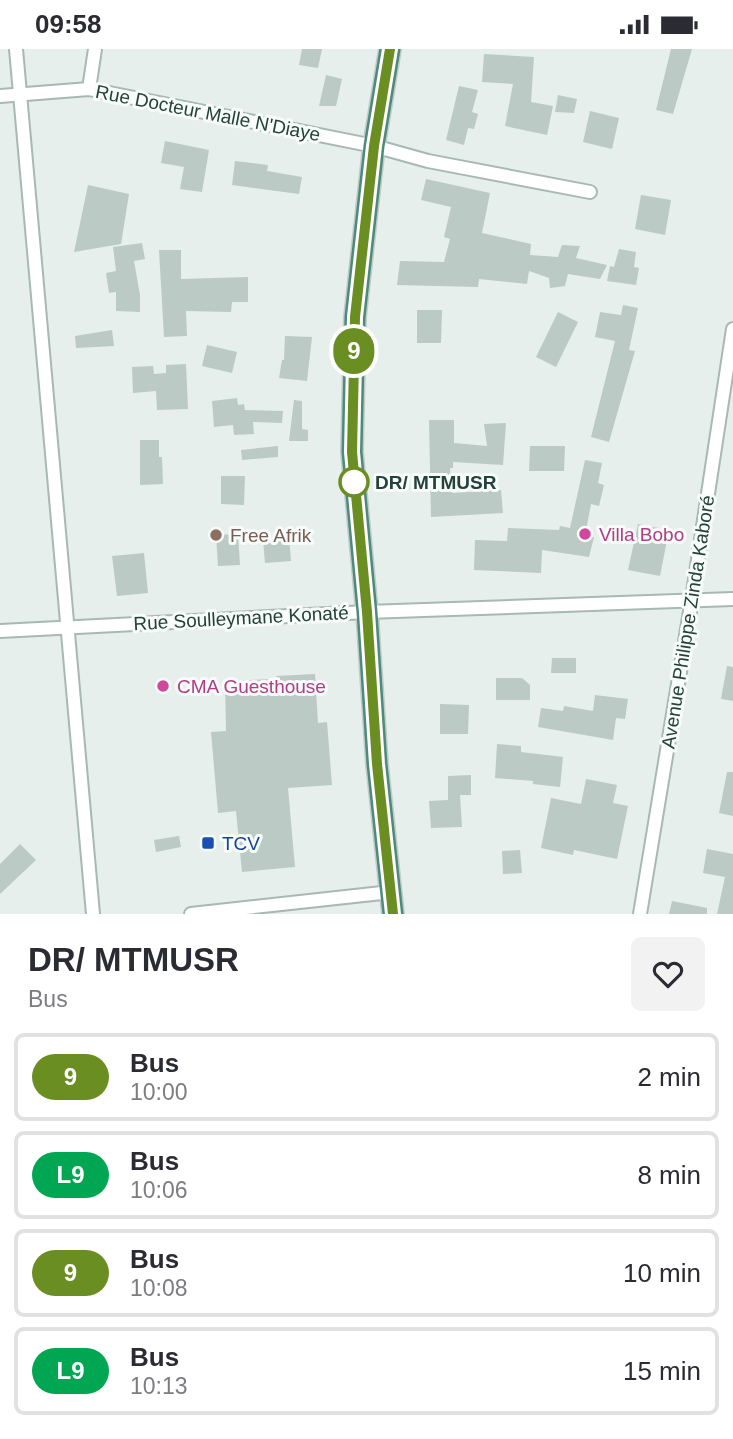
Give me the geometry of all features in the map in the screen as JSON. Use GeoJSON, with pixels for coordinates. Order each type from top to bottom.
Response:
{"type":"FeatureCollection","features":[{"type":"Feature","properties":{"kind":"highway"},"geometry":{"type":"LineString","coordinates":[[390,49],[374,146],[355,317],[352,452],[367,612],[377,764],[393,914]]}},
{"type":"Feature","properties":{"kind":"street"},"geometry":{"type":"LineString","coordinates":[[16,49],[93,914]]}},
{"type":"Feature","properties":{"kind":"street"},"geometry":{"type":"LineString","coordinates":[[89,89],[95,49]]}},
{"type":"Feature","properties":{"kind":"street","name":"Rue Docteur Malle N'Diaye"},"geometry":{"type":"LineString","coordinates":[[0,96],[89,89],[374,146],[428,161],[590,192]]}},
{"type":"Feature","properties":{"kind":"street","name":"Avenue Philippe Zinda Kaboré"},"geometry":{"type":"LineString","coordinates":[[640,914],[733,329]]}},
{"type":"Feature","properties":{"kind":"street","name":"Rue Soulleymane Konaté"},"geometry":{"type":"LineString","coordinates":[[0,631],[367,612],[733,599]]}},
{"type":"Feature","properties":{"kind":"street"},"geometry":{"type":"LineString","coordinates":[[191,914],[391,893]]}},
{"type":"Feature","properties":{"kind":"building"},"geometry":{"type":"Polygon","coordinates":[[[302,49],[322,49],[318,68],[299,65],[302,49]]]}},
{"type":"Feature","properties":{"kind":"building"},"geometry":{"type":"Polygon","coordinates":[[[671,49],[692,49],[673,114],[656,110],[671,49]]]}},
{"type":"Feature","properties":{"kind":"building"},"geometry":{"type":"Polygon","coordinates":[[[484,54],[534,57],[531,102],[553,106],[547,135],[505,126],[513,84],[482,82],[484,54]]]}},
{"type":"Feature","properties":{"kind":"building"},"geometry":{"type":"Polygon","coordinates":[[[326,75],[342,79],[336,106],[319,106],[326,75]]]}},
{"type":"Feature","properties":{"kind":"building"},"geometry":{"type":"Polygon","coordinates":[[[459,86],[478,90],[472,112],[478,114],[474,129],[468,128],[464,145],[446,140],[459,86]]]}},
{"type":"Feature","properties":{"kind":"building"},"geometry":{"type":"Polygon","coordinates":[[[558,95],[577,99],[574,113],[555,112],[558,95]]]}},
{"type":"Feature","properties":{"kind":"building"},"geometry":{"type":"Polygon","coordinates":[[[590,111],[619,118],[612,149],[583,142],[590,111]]]}},
{"type":"Feature","properties":{"kind":"building"},"geometry":{"type":"Polygon","coordinates":[[[165,141],[209,150],[202,192],[180,189],[184,167],[161,163],[165,141]]]}},
{"type":"Feature","properties":{"kind":"building"},"geometry":{"type":"Polygon","coordinates":[[[235,161],[268,165],[267,171],[302,177],[299,194],[232,185],[235,161]]]}},
{"type":"Feature","properties":{"kind":"building"},"geometry":{"type":"Polygon","coordinates":[[[426,179],[490,193],[482,233],[531,244],[530,255],[558,257],[562,245],[580,246],[576,258],[607,265],[600,279],[568,274],[565,286],[550,288],[549,278],[529,271],[527,284],[479,279],[478,287],[397,285],[400,261],[444,262],[450,239],[444,237],[451,207],[421,200],[426,179]]]}},
{"type":"Feature","properties":{"kind":"building"},"geometry":{"type":"Polygon","coordinates":[[[88,185],[129,194],[121,244],[74,252],[88,185]]]}},
{"type":"Feature","properties":{"kind":"building"},"geometry":{"type":"Polygon","coordinates":[[[641,195],[671,200],[665,235],[635,229],[641,195]]]}},
{"type":"Feature","properties":{"kind":"building"},"geometry":{"type":"Polygon","coordinates":[[[142,243],[145,259],[134,261],[140,312],[116,311],[116,292],[109,293],[106,273],[116,271],[113,247],[142,243]]]}},
{"type":"Feature","properties":{"kind":"building"},"geometry":{"type":"Polygon","coordinates":[[[619,249],[636,252],[634,267],[639,268],[636,285],[607,281],[610,266],[614,267],[619,249]]]}},
{"type":"Feature","properties":{"kind":"building"},"geometry":{"type":"Polygon","coordinates":[[[159,250],[181,250],[181,279],[248,277],[248,302],[232,302],[231,312],[186,311],[187,336],[164,337],[159,250]]]}},
{"type":"Feature","properties":{"kind":"building"},"geometry":{"type":"Polygon","coordinates":[[[623,305],[638,308],[629,350],[635,351],[609,442],[591,437],[615,341],[595,337],[600,312],[621,315],[623,305]]]}},
{"type":"Feature","properties":{"kind":"building"},"geometry":{"type":"Polygon","coordinates":[[[417,310],[442,310],[441,343],[417,343],[417,310]]]}},
{"type":"Feature","properties":{"kind":"building"},"geometry":{"type":"Polygon","coordinates":[[[558,312],[578,322],[556,367],[536,357],[558,312]]]}},
{"type":"Feature","properties":{"kind":"building"},"geometry":{"type":"Polygon","coordinates":[[[112,330],[114,346],[76,348],[75,336],[112,330]]]}},
{"type":"Feature","properties":{"kind":"building"},"geometry":{"type":"Polygon","coordinates":[[[285,336],[312,337],[307,381],[279,378],[284,360],[285,336]]]}},
{"type":"Feature","properties":{"kind":"building"},"geometry":{"type":"Polygon","coordinates":[[[207,345],[237,352],[232,373],[202,366],[207,345]]]}},
{"type":"Feature","properties":{"kind":"building"},"geometry":{"type":"Polygon","coordinates":[[[186,364],[188,409],[157,410],[156,391],[133,393],[132,367],[153,366],[154,374],[166,373],[166,365],[186,364]]]}},
{"type":"Feature","properties":{"kind":"building"},"geometry":{"type":"Polygon","coordinates":[[[237,398],[238,405],[244,404],[245,410],[283,411],[282,423],[253,422],[254,434],[234,435],[233,425],[214,427],[212,401],[237,398]]]}},
{"type":"Feature","properties":{"kind":"building"},"geometry":{"type":"Polygon","coordinates":[[[294,400],[302,401],[302,429],[308,430],[308,441],[289,441],[294,400]]]}},
{"type":"Feature","properties":{"kind":"building"},"geometry":{"type":"Polygon","coordinates":[[[429,420],[454,420],[454,443],[487,446],[484,424],[506,423],[503,465],[453,462],[453,468],[450,468],[452,493],[501,490],[503,513],[431,517],[429,420]]]}},
{"type":"Feature","properties":{"kind":"building"},"geometry":{"type":"Polygon","coordinates":[[[140,440],[159,440],[163,484],[140,485],[140,440]]]}},
{"type":"Feature","properties":{"kind":"building"},"geometry":{"type":"Polygon","coordinates":[[[278,446],[278,457],[242,460],[241,450],[278,446]]]}},
{"type":"Feature","properties":{"kind":"building"},"geometry":{"type":"Polygon","coordinates":[[[530,446],[565,446],[564,471],[529,471],[530,446]]]}},
{"type":"Feature","properties":{"kind":"building"},"geometry":{"type":"Polygon","coordinates":[[[585,460],[602,463],[598,483],[604,485],[599,506],[591,504],[585,536],[594,537],[589,557],[542,550],[541,573],[474,570],[475,540],[507,541],[508,528],[570,528],[585,460]]]}},
{"type":"Feature","properties":{"kind":"building"},"geometry":{"type":"Polygon","coordinates":[[[221,476],[245,476],[244,505],[221,504],[221,476]]]}},
{"type":"Feature","properties":{"kind":"building"},"geometry":{"type":"Polygon","coordinates":[[[638,524],[669,530],[660,576],[628,570],[638,524]]]}},
{"type":"Feature","properties":{"kind":"building"},"geometry":{"type":"Polygon","coordinates":[[[238,534],[240,565],[218,566],[216,535],[238,534]]]}},
{"type":"Feature","properties":{"kind":"building"},"geometry":{"type":"Polygon","coordinates":[[[289,537],[291,561],[265,563],[263,540],[289,537]]]}},
{"type":"Feature","properties":{"kind":"building"},"geometry":{"type":"Polygon","coordinates":[[[144,553],[148,593],[117,596],[112,556],[144,553]]]}},
{"type":"Feature","properties":{"kind":"building"},"geometry":{"type":"Polygon","coordinates":[[[552,658],[576,658],[576,673],[551,673],[552,658]]]}},
{"type":"Feature","properties":{"kind":"building"},"geometry":{"type":"Polygon","coordinates":[[[727,666],[733,667],[733,701],[721,699],[727,666]]]}},
{"type":"Feature","properties":{"kind":"building"},"geometry":{"type":"Polygon","coordinates":[[[315,674],[318,723],[327,722],[332,785],[288,788],[295,867],[242,872],[236,811],[218,813],[211,732],[226,731],[225,681],[315,674]]]}},
{"type":"Feature","properties":{"kind":"building"},"geometry":{"type":"Polygon","coordinates":[[[496,678],[522,678],[530,685],[530,700],[496,700],[496,678]]]}},
{"type":"Feature","properties":{"kind":"building"},"geometry":{"type":"Polygon","coordinates":[[[595,695],[628,699],[625,719],[616,718],[613,740],[538,727],[541,708],[563,711],[564,706],[593,711],[595,695]]]}},
{"type":"Feature","properties":{"kind":"building"},"geometry":{"type":"Polygon","coordinates":[[[440,704],[469,705],[468,734],[440,734],[440,704]]]}},
{"type":"Feature","properties":{"kind":"building"},"geometry":{"type":"Polygon","coordinates":[[[497,744],[521,746],[521,752],[563,757],[560,787],[533,784],[533,781],[495,778],[497,744]]]}},
{"type":"Feature","properties":{"kind":"building"},"geometry":{"type":"Polygon","coordinates":[[[727,772],[733,772],[733,816],[719,813],[727,772]]]}},
{"type":"Feature","properties":{"kind":"building"},"geometry":{"type":"Polygon","coordinates":[[[471,775],[471,795],[460,795],[462,827],[431,828],[429,801],[448,800],[448,776],[471,775]]]}},
{"type":"Feature","properties":{"kind":"building"},"geometry":{"type":"Polygon","coordinates":[[[586,779],[617,785],[613,803],[628,806],[617,859],[574,850],[573,855],[541,848],[551,798],[581,804],[586,779]]]}},
{"type":"Feature","properties":{"kind":"building"},"geometry":{"type":"Polygon","coordinates":[[[179,836],[181,847],[156,852],[154,840],[179,836]]]}},
{"type":"Feature","properties":{"kind":"building"},"geometry":{"type":"Polygon","coordinates":[[[20,844],[36,860],[0,894],[0,864],[20,844]]]}},
{"type":"Feature","properties":{"kind":"building"},"geometry":{"type":"Polygon","coordinates":[[[707,849],[733,854],[733,914],[717,914],[725,877],[703,873],[707,849]]]}},
{"type":"Feature","properties":{"kind":"building"},"geometry":{"type":"Polygon","coordinates":[[[520,850],[522,873],[503,874],[502,851],[520,850]]]}},
{"type":"Feature","properties":{"kind":"building"},"geometry":{"type":"Polygon","coordinates":[[[672,901],[707,908],[707,914],[669,914],[672,901]]]}},
{"type":"Feature","properties":{"kind":"bus line","name":"9"},"geometry":{"type":"LineString","coordinates":[[390,49],[374,146],[355,317],[352,452],[367,612],[377,764],[393,914]]}},
{"type":"Feature","properties":{"kind":"place","name":"DR/ MTMUSR"},"geometry":{"type":"Point","coordinates":[354,482]}},
{"type":"Feature","properties":{"kind":"place","name":"Villa Bobo"},"geometry":{"type":"Point","coordinates":[585,534]}},
{"type":"Feature","properties":{"kind":"place","name":"Free Afrik"},"geometry":{"type":"Point","coordinates":[216,535]}},
{"type":"Feature","properties":{"kind":"place","name":"CMA Guesthouse"},"geometry":{"type":"Point","coordinates":[163,686]}},
{"type":"Feature","properties":{"kind":"place","name":"TCV"},"geometry":{"type":"Point","coordinates":[208,843]}}]}
